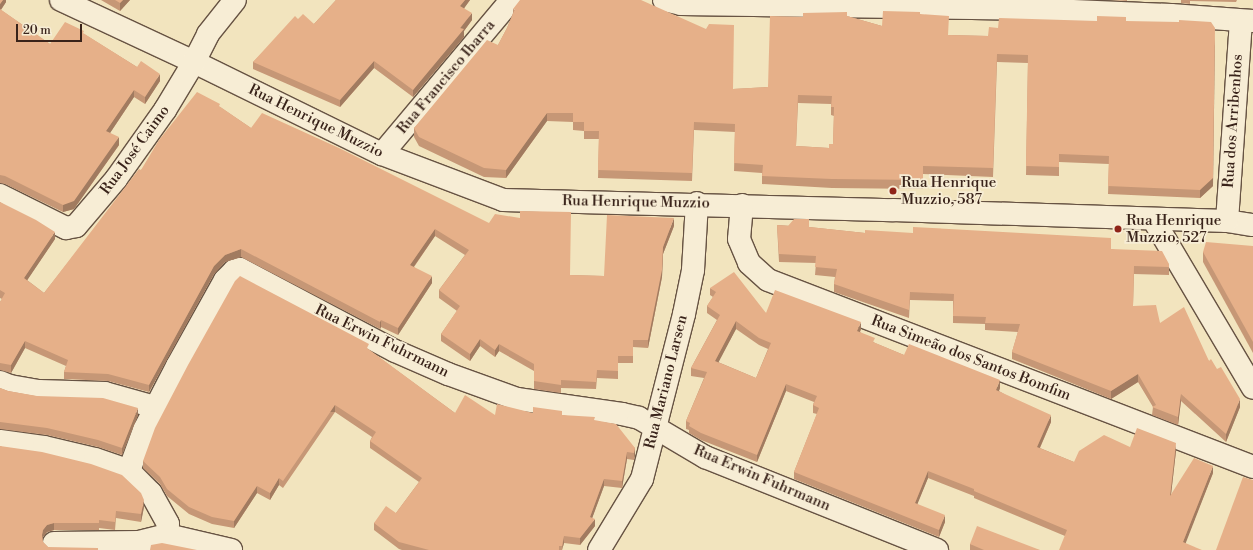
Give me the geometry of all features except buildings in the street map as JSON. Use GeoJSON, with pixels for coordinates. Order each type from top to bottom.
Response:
{"type":"FeatureCollection","features":[{"type":"Feature","properties":{"kind":"street","name":"Rua Henrique Muzzio"},"geometry":{"type":"LineString","coordinates":[[61,0],[194,62],[382,154],[503,200],[697,203],[1227,221],[1253,225]]}},
{"type":"Feature","properties":{"kind":"street","name":"Rua José Caimo"},"geometry":{"type":"LineString","coordinates":[[0,195],[66,228],[76,226],[116,179],[165,110],[194,62],[208,34],[235,0]]}},
{"type":"Feature","properties":{"kind":"street","name":"Rua Francisco Ibarra"},"geometry":{"type":"LineString","coordinates":[[382,154],[511,0]]}},
{"type":"Feature","properties":{"kind":"street"},"geometry":{"type":"LineString","coordinates":[[664,0],[681,4],[1026,9],[1171,15],[1247,21]]}},
{"type":"Feature","properties":{"kind":"street","name":"Rua dos Arribenhos"},"geometry":{"type":"LineString","coordinates":[[1227,221],[1247,21]]}},
{"type":"Feature","properties":{"kind":"street","name":"Rua Mariano Larsen"},"geometry":{"type":"LineString","coordinates":[[599,550],[642,479],[684,314],[693,270],[697,203]]}},
{"type":"Feature","properties":{"kind":"street","name":"Rua Simeão dos Santos Bomfim"},"geometry":{"type":"LineString","coordinates":[[742,205],[739,238],[750,263],[768,280],[1253,467]]}},
{"type":"Feature","properties":{"kind":"street"},"geometry":{"type":"LineString","coordinates":[[1154,219],[1253,388]]}},
{"type":"Feature","properties":{"kind":"street","name":"Rua Erwin Fuhrmann"},"geometry":{"type":"LineString","coordinates":[[155,407],[225,280],[234,271],[240,269],[395,351],[448,374],[517,399],[622,414],[639,418],[705,457],[936,550]]}},
{"type":"Feature","properties":{"kind":"street"},"geometry":{"type":"LineString","coordinates":[[0,382],[10,386],[39,391],[105,393],[155,407],[129,471]]}},
{"type":"Feature","properties":{"kind":"street"},"geometry":{"type":"LineString","coordinates":[[0,441],[44,446],[95,459],[129,471],[152,493],[168,524],[167,535]]}},
{"type":"Feature","properties":{"kind":"street"},"geometry":{"type":"LineString","coordinates":[[54,543],[137,546],[167,535],[231,550]]}},
{"type":"Feature","properties":{"kind":"place","name":"Rua Henrique Muzzio, 587"},"geometry":{"type":"Point","coordinates":[893,191]}},
{"type":"Feature","properties":{"kind":"place","name":"Rua Henrique Muzzio, 527"},"geometry":{"type":"Point","coordinates":[1118,229]}}]}
